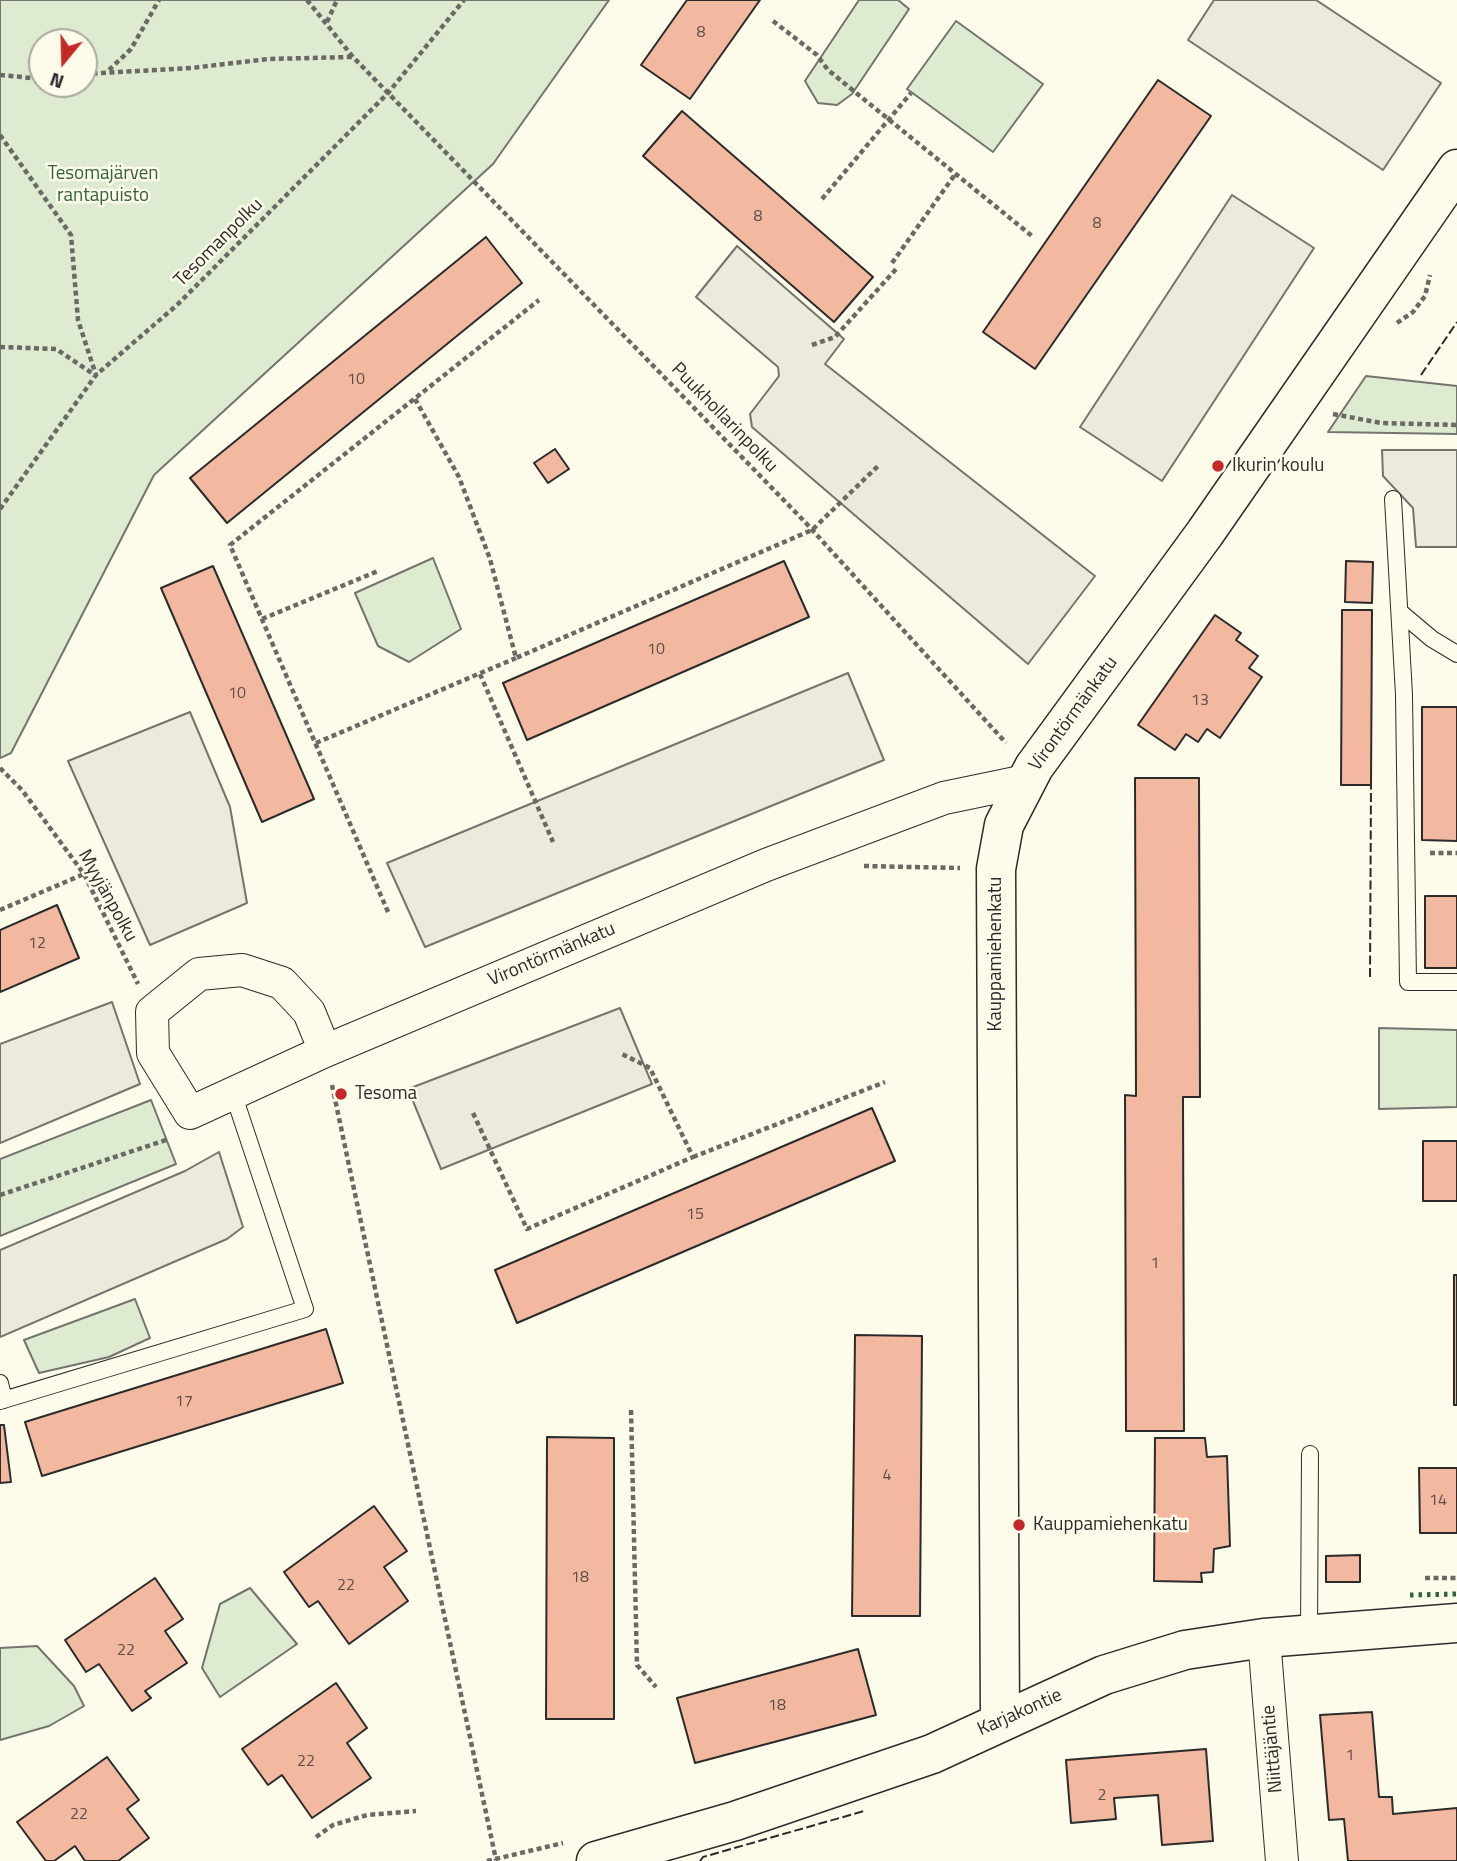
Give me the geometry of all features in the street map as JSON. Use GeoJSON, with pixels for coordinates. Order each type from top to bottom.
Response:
{"type":"FeatureCollection","features":[{"type":"Feature","properties":{"kind":"street","name":"Virontörmänkatu"},"geometry":{"type":"LineString","coordinates":[[152,1012],[153,1053],[190,1112],[325,1051],[766,865],[944,798],[1030,774],[1205,533],[1457,169]]}},
{"type":"Feature","properties":{"kind":"street","name":"Kauppamiehenkatu"},"geometry":{"type":"LineString","coordinates":[[1000,1721],[996,869],[1004,825],[1030,774]]}},
{"type":"Feature","properties":{"kind":"street"},"geometry":{"type":"LineString","coordinates":[[152,1012],[199,975],[242,970],[282,983],[309,1012],[325,1051]]}},
{"type":"Feature","properties":{"kind":"street","name":"Karjakontie"},"geometry":{"type":"LineString","coordinates":[[596,1861],[670,1851],[932,1754],[1000,1721],[1115,1672],[1185,1650],[1264,1637],[1457,1623]]}},
{"type":"Feature","properties":{"kind":"street","name":"Niittäjäntie"},"geometry":{"type":"LineString","coordinates":[[1264,1637],[1282,1861]]}},
{"type":"Feature","properties":{"kind":"lane"},"geometry":{"type":"LineString","coordinates":[[1393,499],[1404,695],[1408,982],[1457,982]]}},
{"type":"Feature","properties":{"kind":"lane"},"geometry":{"type":"LineString","coordinates":[[1399,612],[1432,639],[1457,654]]}},
{"type":"Feature","properties":{"kind":"lane"},"geometry":{"type":"LineString","coordinates":[[0,1383],[2,1400],[305,1309],[233,1093]]}},
{"type":"Feature","properties":{"kind":"lane"},"geometry":{"type":"LineString","coordinates":[[1309,1634],[1310,1454]]}},
{"type":"Feature","properties":{"kind":"path"},"geometry":{"type":"LineString","coordinates":[[108,71],[131,49],[159,0]]}},
{"type":"Feature","properties":{"kind":"path","name":"Puukhollarinpolku"},"geometry":{"type":"LineString","coordinates":[[307,0],[353,57],[812,530],[1030,774]]}},
{"type":"Feature","properties":{"kind":"path"},"geometry":{"type":"LineString","coordinates":[[327,22],[337,0]]}},
{"type":"Feature","properties":{"kind":"path","name":"Tesomanpolku"},"geometry":{"type":"LineString","coordinates":[[0,509],[96,375],[177,305],[388,93],[464,0]]}},
{"type":"Feature","properties":{"kind":"path"},"geometry":{"type":"LineString","coordinates":[[773,21],[1032,236]]}},
{"type":"Feature","properties":{"kind":"path"},"geometry":{"type":"LineString","coordinates":[[98,72],[191,68],[268,59],[353,57]]}},
{"type":"Feature","properties":{"kind":"path"},"geometry":{"type":"LineString","coordinates":[[0,75],[28,78]]}},
{"type":"Feature","properties":{"kind":"path"},"geometry":{"type":"LineString","coordinates":[[822,199],[912,93]]}},
{"type":"Feature","properties":{"kind":"path"},"geometry":{"type":"LineString","coordinates":[[0,135],[71,235],[78,320],[96,375]]}},
{"type":"Feature","properties":{"kind":"path"},"geometry":{"type":"LineString","coordinates":[[892,263],[956,173]]}},
{"type":"Feature","properties":{"kind":"path"},"geometry":{"type":"LineString","coordinates":[[1390,326],[1413,312],[1424,296],[1432,264]]}},
{"type":"Feature","properties":{"kind":"path"},"geometry":{"type":"LineString","coordinates":[[812,345],[835,337],[897,268]]}},
{"type":"Feature","properties":{"kind":"path"},"geometry":{"type":"LineString","coordinates":[[388,912],[230,545],[539,300]]}},
{"type":"Feature","properties":{"kind":"path"},"geometry":{"type":"LineString","coordinates":[[0,347],[56,348],[96,375]]}},
{"type":"Feature","properties":{"kind":"path"},"geometry":{"type":"LineString","coordinates":[[415,399],[459,477],[490,559],[516,658]]}},
{"type":"Feature","properties":{"kind":"path"},"geometry":{"type":"LineString","coordinates":[[1324,411],[1381,423],[1457,425]]}},
{"type":"Feature","properties":{"kind":"path"},"geometry":{"type":"LineString","coordinates":[[316,743],[812,530],[879,465]]}},
{"type":"Feature","properties":{"kind":"path"},"geometry":{"type":"LineString","coordinates":[[262,619],[379,571]]}},
{"type":"Feature","properties":{"kind":"path"},"geometry":{"type":"LineString","coordinates":[[480,674],[553,842]]}},
{"type":"Feature","properties":{"kind":"path","name":"Myyjänpolku"},"geometry":{"type":"LineString","coordinates":[[0,768],[22,790],[84,874],[152,1012]]}},
{"type":"Feature","properties":{"kind":"path"},"geometry":{"type":"LineString","coordinates":[[853,866],[996,869]]}},
{"type":"Feature","properties":{"kind":"path"},"geometry":{"type":"LineString","coordinates":[[0,910],[84,874]]}},
{"type":"Feature","properties":{"kind":"path"},"geometry":{"type":"LineString","coordinates":[[622,1054],[650,1068],[693,1157]]}},
{"type":"Feature","properties":{"kind":"path"},"geometry":{"type":"LineString","coordinates":[[319,1088],[331,1082],[496,1861]]}},
{"type":"Feature","properties":{"kind":"path"},"geometry":{"type":"LineString","coordinates":[[473,1113],[527,1229],[693,1157],[885,1082]]}},
{"type":"Feature","properties":{"kind":"path"},"geometry":{"type":"LineString","coordinates":[[0,1195],[176,1136]]}},
{"type":"Feature","properties":{"kind":"path"},"geometry":{"type":"LineString","coordinates":[[631,1410],[637,1665],[656,1687]]}},
{"type":"Feature","properties":{"kind":"path"},"geometry":{"type":"LineString","coordinates":[[1425,1578],[1457,1578]]}},
{"type":"Feature","properties":{"kind":"path"},"geometry":{"type":"LineString","coordinates":[[316,1837],[333,1825],[367,1815],[416,1811]]}},
{"type":"Feature","properties":{"kind":"green space","name":"Tesomajärven rantapuisto"},"geometry":{"type":"Polygon","coordinates":[[[0,0],[609,0],[493,164],[154,475],[11,753],[0,758],[0,0]]]}},
{"type":"Feature","properties":{"kind":"green space"},"geometry":{"type":"Polygon","coordinates":[[[859,0],[898,0],[909,9],[852,94],[837,105],[818,103],[805,81],[859,0]]]}},
{"type":"Feature","properties":{"kind":"green space"},"geometry":{"type":"Polygon","coordinates":[[[956,21],[1043,84],[993,152],[907,89],[956,21]]]}},
{"type":"Feature","properties":{"kind":"green space"},"geometry":{"type":"Polygon","coordinates":[[[1366,376],[1457,386],[1457,434],[1328,432],[1366,376]]]}},
{"type":"Feature","properties":{"kind":"green space"},"geometry":{"type":"Polygon","coordinates":[[[433,558],[461,629],[409,662],[378,646],[355,593],[433,558]]]}},
{"type":"Feature","properties":{"kind":"green space"},"geometry":{"type":"Polygon","coordinates":[[[1379,1028],[1457,1030],[1457,1107],[1379,1109],[1379,1028]]]}},
{"type":"Feature","properties":{"kind":"green space"},"geometry":{"type":"Polygon","coordinates":[[[151,1100],[176,1164],[0,1236],[0,1159],[151,1100]]]}},
{"type":"Feature","properties":{"kind":"green space"},"geometry":{"type":"Polygon","coordinates":[[[135,1299],[150,1338],[109,1357],[39,1373],[24,1340],[135,1299]]]}},
{"type":"Feature","properties":{"kind":"green space"},"geometry":{"type":"Polygon","coordinates":[[[250,1588],[297,1644],[220,1697],[202,1668],[220,1604],[250,1588]]]}},
{"type":"Feature","properties":{"kind":"green space"},"geometry":{"type":"Polygon","coordinates":[[[37,1646],[74,1686],[84,1706],[49,1726],[0,1740],[0,1648],[37,1646]]]}},
{"type":"Feature","properties":{"kind":"shaded area"},"geometry":{"type":"Polygon","coordinates":[[[1214,0],[1316,0],[1441,83],[1383,170],[1188,40],[1214,0]]]}},
{"type":"Feature","properties":{"kind":"shaded area"},"geometry":{"type":"Polygon","coordinates":[[[1232,195],[1314,248],[1162,481],[1080,427],[1232,195]]]}},
{"type":"Feature","properties":{"kind":"shaded area"},"geometry":{"type":"Polygon","coordinates":[[[737,246],[844,339],[825,364],[1095,576],[1028,664],[752,427],[750,414],[779,376],[778,367],[696,297],[737,246]]]}},
{"type":"Feature","properties":{"kind":"shaded area"},"geometry":{"type":"Polygon","coordinates":[[[1382,450],[1457,450],[1457,547],[1416,547],[1413,508],[1383,476],[1382,450]]]}},
{"type":"Feature","properties":{"kind":"shaded area"},"geometry":{"type":"Polygon","coordinates":[[[848,673],[884,760],[425,947],[387,863],[848,673]]]}},
{"type":"Feature","properties":{"kind":"shaded area"},"geometry":{"type":"Polygon","coordinates":[[[190,712],[230,807],[247,903],[150,945],[68,761],[190,712]]]}},
{"type":"Feature","properties":{"kind":"shaded area"},"geometry":{"type":"Polygon","coordinates":[[[112,1002],[140,1084],[0,1143],[0,1044],[112,1002]]]}},
{"type":"Feature","properties":{"kind":"shaded area"},"geometry":{"type":"Polygon","coordinates":[[[620,1008],[652,1084],[441,1169],[408,1089],[620,1008]]]}},
{"type":"Feature","properties":{"kind":"shaded area"},"geometry":{"type":"Polygon","coordinates":[[[219,1152],[243,1227],[227,1239],[0,1337],[0,1250],[185,1171],[219,1152]]]}},
{"type":"Feature","properties":{"kind":"building"},"geometry":{"type":"Polygon","coordinates":[[[687,0],[760,0],[690,99],[641,65],[687,0]]]}},
{"type":"Feature","properties":{"kind":"building"},"geometry":{"type":"Polygon","coordinates":[[[1158,80],[1211,116],[1035,369],[983,332],[1158,80]]]}},
{"type":"Feature","properties":{"kind":"building"},"geometry":{"type":"Polygon","coordinates":[[[682,111],[873,277],[834,322],[643,156],[682,111]]]}},
{"type":"Feature","properties":{"kind":"building"},"geometry":{"type":"Polygon","coordinates":[[[486,237],[522,283],[227,523],[190,478],[486,237]]]}},
{"type":"Feature","properties":{"kind":"building"},"geometry":{"type":"Polygon","coordinates":[[[555,449],[569,469],[548,483],[534,463],[555,449]]]}},
{"type":"Feature","properties":{"kind":"building"},"geometry":{"type":"Polygon","coordinates":[[[784,561],[809,617],[527,740],[503,683],[784,561]]]}},
{"type":"Feature","properties":{"kind":"building"},"geometry":{"type":"Polygon","coordinates":[[[1346,561],[1373,562],[1372,603],[1345,602],[1346,561]]]}},
{"type":"Feature","properties":{"kind":"building"},"geometry":{"type":"Polygon","coordinates":[[[213,566],[314,799],[262,822],[161,588],[213,566]]]}},
{"type":"Feature","properties":{"kind":"building"},"geometry":{"type":"Polygon","coordinates":[[[1342,610],[1372,610],[1371,785],[1341,785],[1342,610]]]}},
{"type":"Feature","properties":{"kind":"building"},"geometry":{"type":"Polygon","coordinates":[[[1215,615],[1241,633],[1236,640],[1258,656],[1249,668],[1262,677],[1220,738],[1207,729],[1198,742],[1186,734],[1175,750],[1138,725],[1215,615]]]}},
{"type":"Feature","properties":{"kind":"building"},"geometry":{"type":"Polygon","coordinates":[[[1422,707],[1457,707],[1457,841],[1422,840],[1422,707]]]}},
{"type":"Feature","properties":{"kind":"building"},"geometry":{"type":"Polygon","coordinates":[[[1135,778],[1199,778],[1200,1097],[1183,1097],[1184,1431],[1126,1431],[1125,1095],[1136,1096],[1135,778]]]}},
{"type":"Feature","properties":{"kind":"building"},"geometry":{"type":"Polygon","coordinates":[[[1425,896],[1457,896],[1457,968],[1425,968],[1425,896]]]}},
{"type":"Feature","properties":{"kind":"building"},"geometry":{"type":"Polygon","coordinates":[[[57,905],[79,958],[0,992],[0,930],[57,905]]]}},
{"type":"Feature","properties":{"kind":"building"},"geometry":{"type":"Polygon","coordinates":[[[872,1108],[895,1161],[517,1323],[495,1270],[872,1108]]]}},
{"type":"Feature","properties":{"kind":"building"},"geometry":{"type":"Polygon","coordinates":[[[1423,1141],[1457,1141],[1457,1201],[1423,1201],[1423,1141]]]}},
{"type":"Feature","properties":{"kind":"building"},"geometry":{"type":"Polygon","coordinates":[[[1454,1275],[1457,1275],[1457,1405],[1454,1405],[1454,1275]]]}},
{"type":"Feature","properties":{"kind":"building"},"geometry":{"type":"Polygon","coordinates":[[[326,1329],[343,1383],[42,1476],[25,1422],[326,1329]]]}},
{"type":"Feature","properties":{"kind":"building"},"geometry":{"type":"Polygon","coordinates":[[[855,1335],[922,1336],[920,1616],[852,1616],[855,1335]]]}},
{"type":"Feature","properties":{"kind":"building"},"geometry":{"type":"Polygon","coordinates":[[[0,1425],[4,1425],[11,1482],[0,1483],[0,1425]]]}},
{"type":"Feature","properties":{"kind":"building"},"geometry":{"type":"Polygon","coordinates":[[[547,1437],[614,1438],[614,1719],[546,1719],[547,1437]]]}},
{"type":"Feature","properties":{"kind":"building"},"geometry":{"type":"Polygon","coordinates":[[[1155,1438],[1205,1438],[1207,1457],[1227,1456],[1230,1546],[1214,1549],[1213,1572],[1201,1573],[1202,1582],[1154,1581],[1155,1438]]]}},
{"type":"Feature","properties":{"kind":"building"},"geometry":{"type":"Polygon","coordinates":[[[1419,1468],[1457,1468],[1457,1533],[1420,1533],[1419,1468]]]}},
{"type":"Feature","properties":{"kind":"building"},"geometry":{"type":"Polygon","coordinates":[[[374,1506],[407,1551],[384,1567],[408,1601],[349,1644],[318,1601],[309,1607],[284,1572],[374,1506]]]}},
{"type":"Feature","properties":{"kind":"building"},"geometry":{"type":"Polygon","coordinates":[[[1360,1555],[1360,1582],[1326,1582],[1326,1556],[1360,1555]]]}},
{"type":"Feature","properties":{"kind":"building"},"geometry":{"type":"Polygon","coordinates":[[[155,1578],[183,1619],[165,1631],[187,1663],[145,1691],[151,1698],[132,1711],[99,1664],[86,1672],[65,1640],[155,1578]]]}},
{"type":"Feature","properties":{"kind":"building"},"geometry":{"type":"Polygon","coordinates":[[[858,1649],[876,1715],[695,1763],[677,1698],[858,1649]]]}},
{"type":"Feature","properties":{"kind":"building"},"geometry":{"type":"Polygon","coordinates":[[[336,1683],[367,1728],[347,1743],[371,1778],[312,1818],[282,1775],[268,1785],[242,1749],[336,1683]]]}},
{"type":"Feature","properties":{"kind":"building"},"geometry":{"type":"Polygon","coordinates":[[[1372,1712],[1379,1797],[1392,1797],[1393,1814],[1457,1808],[1457,1861],[1348,1861],[1344,1819],[1329,1820],[1320,1715],[1372,1712]]]}},
{"type":"Feature","properties":{"kind":"building"},"geometry":{"type":"Polygon","coordinates":[[[1206,1749],[1213,1841],[1162,1845],[1158,1795],[1114,1798],[1116,1819],[1071,1823],[1066,1760],[1206,1749]]]}},
{"type":"Feature","properties":{"kind":"building"},"geometry":{"type":"Polygon","coordinates":[[[107,1757],[139,1800],[127,1809],[149,1838],[118,1861],[85,1861],[75,1846],[54,1861],[46,1861],[17,1822],[107,1757]]]}},
{"type":"Feature","properties":{"kind":"hedge"},"geometry":{"type":"LineString","coordinates":[[1410,1595],[1457,1594]]}},
{"type":"Feature","properties":{"kind":"fence"},"geometry":{"type":"LineString","coordinates":[[1421,375],[1457,322]]}},
{"type":"Feature","properties":{"kind":"fence"},"geometry":{"type":"LineString","coordinates":[[1370,977],[1371,785]]}},
{"type":"Feature","properties":{"kind":"fence"},"geometry":{"type":"LineString","coordinates":[[700,1861],[703,1857],[864,1811]]}},
{"type":"Feature","properties":{"kind":"place","name":"Ikurin koulu"},"geometry":{"type":"Point","coordinates":[1218,466]}},
{"type":"Feature","properties":{"kind":"place","name":"Tesoma"},"geometry":{"type":"Point","coordinates":[341,1094]}},
{"type":"Feature","properties":{"kind":"place","name":"Kauppamiehenkatu"},"geometry":{"type":"Point","coordinates":[1019,1525]}}]}
